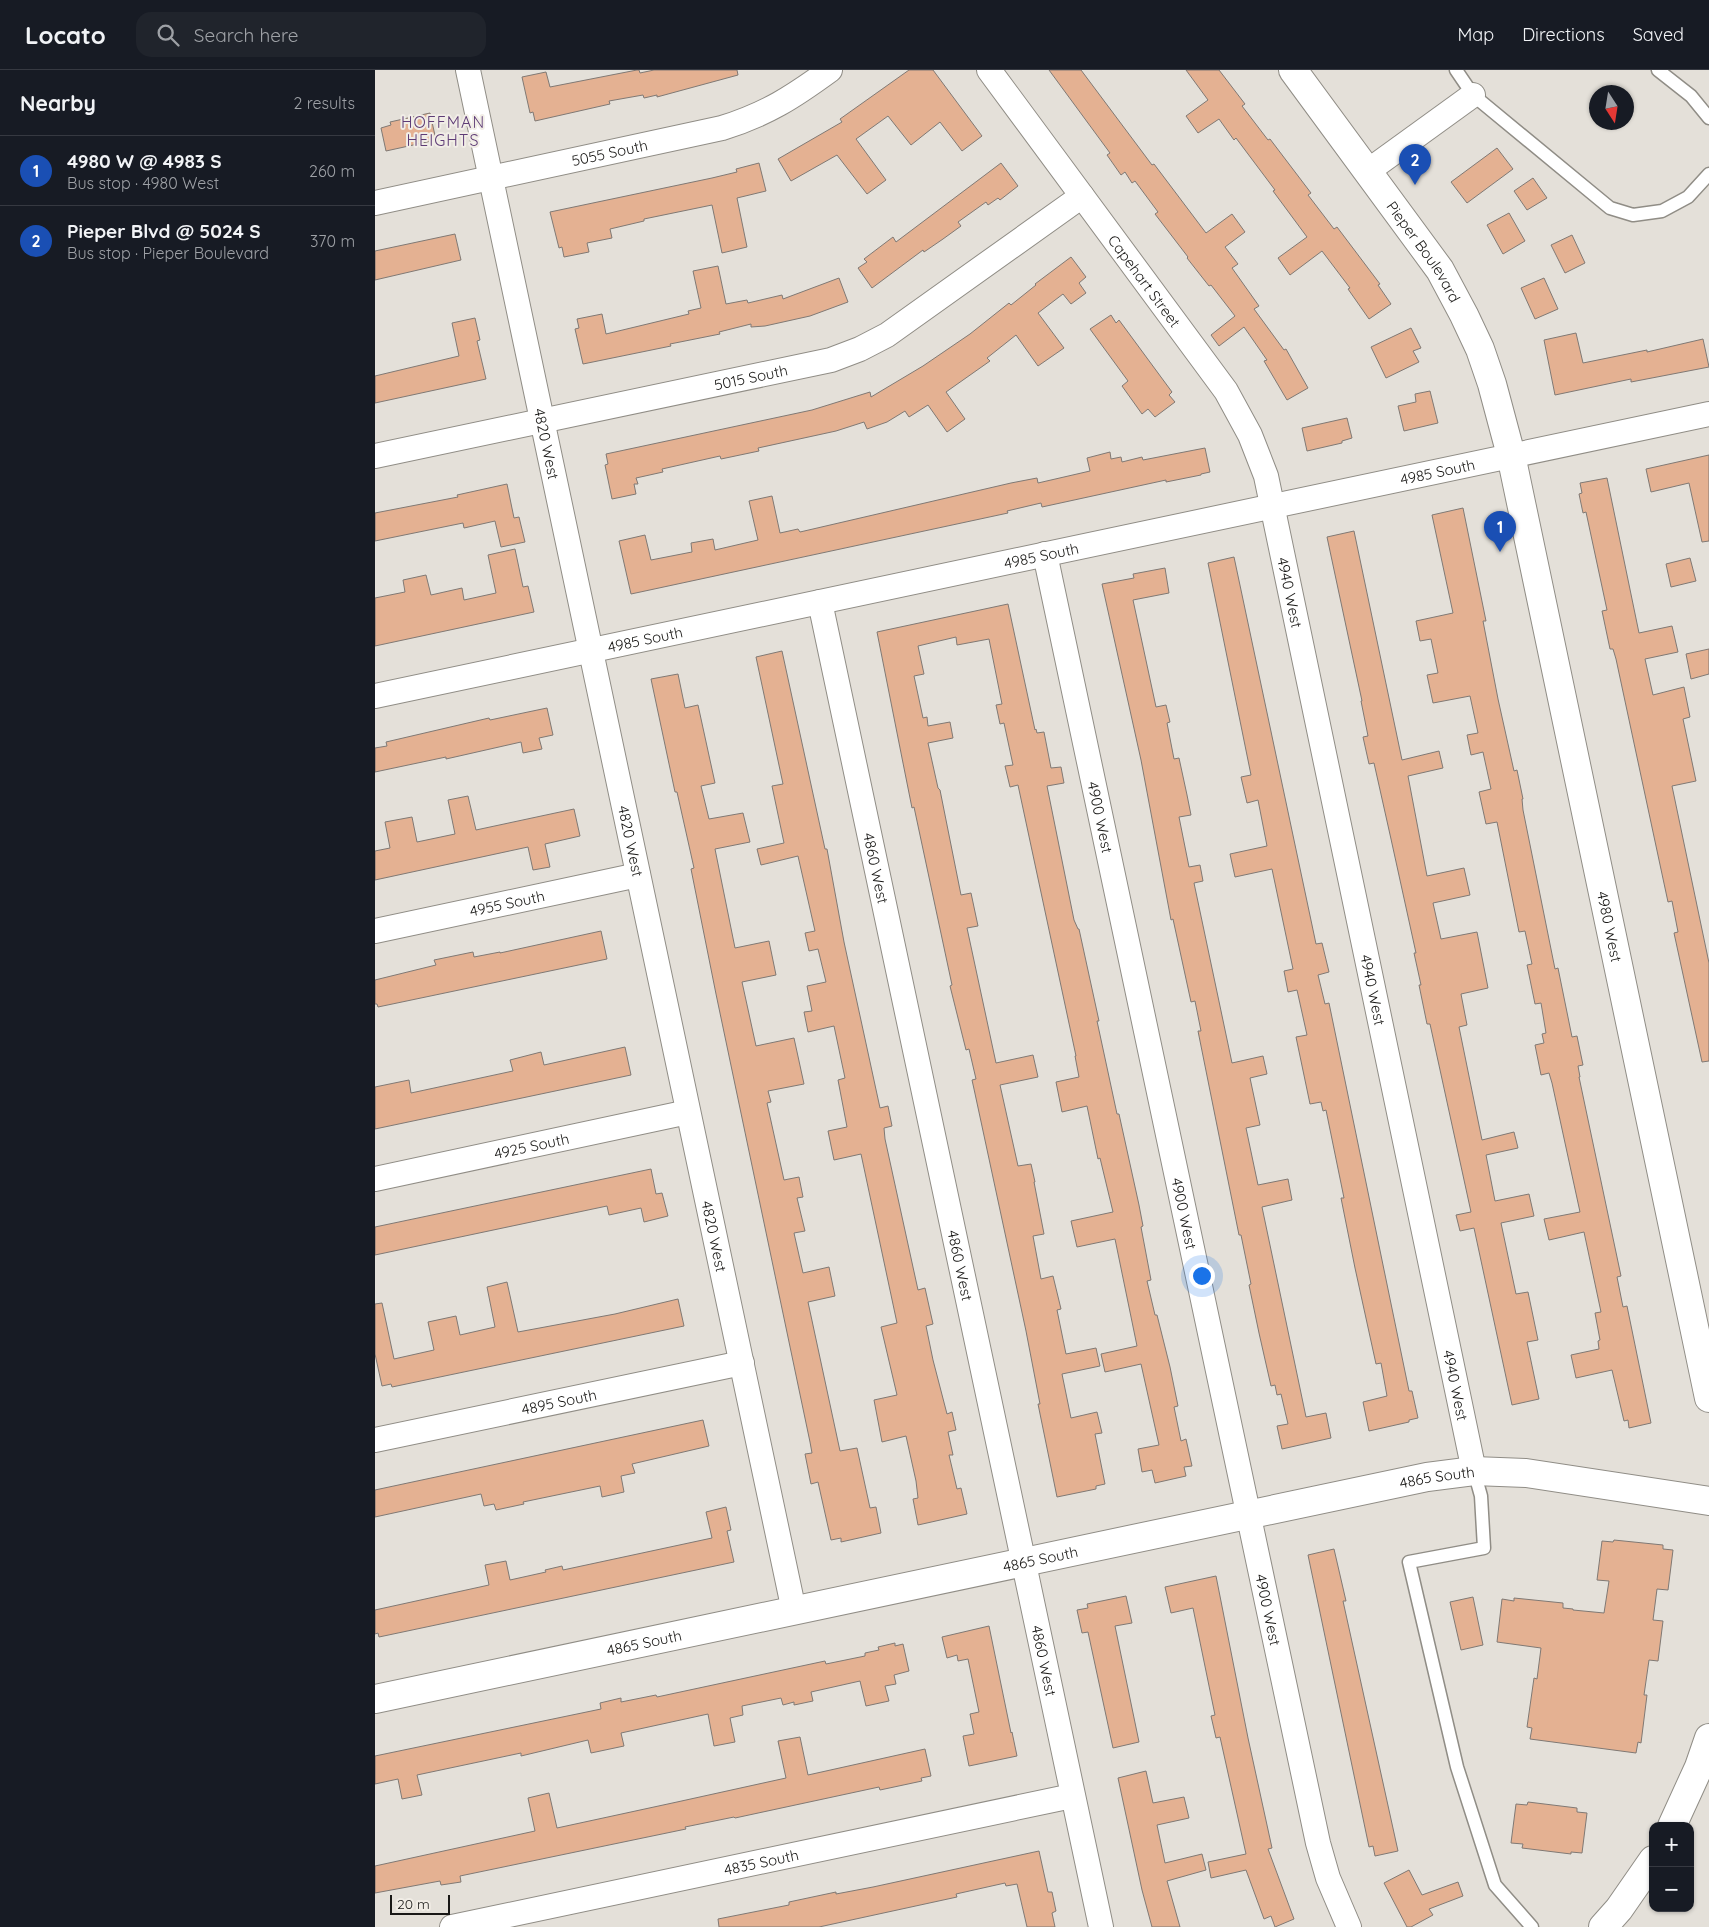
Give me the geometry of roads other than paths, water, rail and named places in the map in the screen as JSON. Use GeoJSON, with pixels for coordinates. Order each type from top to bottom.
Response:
{"type":"FeatureCollection","features":[{"type":"Feature","properties":{"kind":"street","name":"4820 West"},"geometry":{"type":"LineString","coordinates":[[468,70],[794,1611]]}},
{"type":"Feature","properties":{"kind":"street","name":"5055 South"},"geometry":{"type":"LineString","coordinates":[[375,203],[722,128],[752,118],[777,106],[830,70]]}},
{"type":"Feature","properties":{"kind":"street","name":"Capehart Street"},"geometry":{"type":"LineString","coordinates":[[989,70],[1226,391],[1250,435],[1266,476],[1272,507]]}},
{"type":"Feature","properties":{"kind":"street","name":"Pieper Boulevard"},"geometry":{"type":"LineString","coordinates":[[1293,70],[1439,270],[1480,349],[1492,384],[1511,455]]}},
{"type":"Feature","properties":{"kind":"street"},"geometry":{"type":"LineString","coordinates":[[1368,172],[1473,95]]}},
{"type":"Feature","properties":{"kind":"street","name":"5015 South"},"geometry":{"type":"LineString","coordinates":[[375,456],[831,360],[860,349],[887,335],[1082,196]]}},
{"type":"Feature","properties":{"kind":"street","name":"4985 South"},"geometry":{"type":"LineString","coordinates":[[375,696],[1709,414]]}},
{"type":"Feature","properties":{"kind":"street","name":"4980 West"},"geometry":{"type":"LineString","coordinates":[[1511,455],[1709,1398]]}},
{"type":"Feature","properties":{"kind":"street","name":"4940 West"},"geometry":{"type":"LineString","coordinates":[[1272,507],[1474,1471]]}},
{"type":"Feature","properties":{"kind":"street","name":"4900 West"},"geometry":{"type":"LineString","coordinates":[[1045,554],[1318,1843],[1328,1878],[1349,1927]]}},
{"type":"Feature","properties":{"kind":"street","name":"4860 West"},"geometry":{"type":"LineString","coordinates":[[820,602],[1101,1927]]}},
{"type":"Feature","properties":{"kind":"street","name":"4955 South"},"geometry":{"type":"LineString","coordinates":[[375,931],[638,875]]}},
{"type":"Feature","properties":{"kind":"street","name":"4925 South"},"geometry":{"type":"LineString","coordinates":[[375,1179],[689,1112]]}},
{"type":"Feature","properties":{"kind":"street","name":"4895 South"},"geometry":{"type":"LineString","coordinates":[[375,1440],[742,1364]]}},
{"type":"Feature","properties":{"kind":"street","name":"4865 South"},"geometry":{"type":"LineString","coordinates":[[375,1700],[1427,1477],[1474,1471],[1526,1473],[1709,1501]]}},
{"type":"Feature","properties":{"kind":"street"},"geometry":{"type":"LineString","coordinates":[[1674,1822],[1699,1767],[1709,1738]]}},
{"type":"Feature","properties":{"kind":"street","name":"4835 South"},"geometry":{"type":"LineString","coordinates":[[452,1927],[1072,1796]]}},
{"type":"Feature","properties":{"kind":"street"},"geometry":{"type":"LineString","coordinates":[[1603,1927],[1619,1909],[1649,1866]]}},
{"type":"Feature","properties":{"kind":"lane"},"geometry":{"type":"LineString","coordinates":[[1456,70],[1473,95],[1610,208],[1633,216],[1662,211],[1688,197],[1709,174]]}},
{"type":"Feature","properties":{"kind":"lane"},"geometry":{"type":"LineString","coordinates":[[1658,70],[1691,96],[1709,118]]}},
{"type":"Feature","properties":{"kind":"lane"},"geometry":{"type":"LineString","coordinates":[[1474,1471],[1481,1496],[1484,1548],[1409,1562],[1457,1767],[1495,1885],[1532,1927]]}},
{"type":"Feature","properties":{"kind":"place","name":"Pieper Blvd @ 5024 S"},"geometry":{"type":"Point","coordinates":[1415,185]}},
{"type":"Feature","properties":{"kind":"place","name":"4980 W @ 4983 S"},"geometry":{"type":"Point","coordinates":[1500,552]}},
{"type":"Feature","properties":{"kind":"district","name":"HOFFMAN HEIGHTS"},"geometry":{"type":"Point","coordinates":[443,131]}}]}
